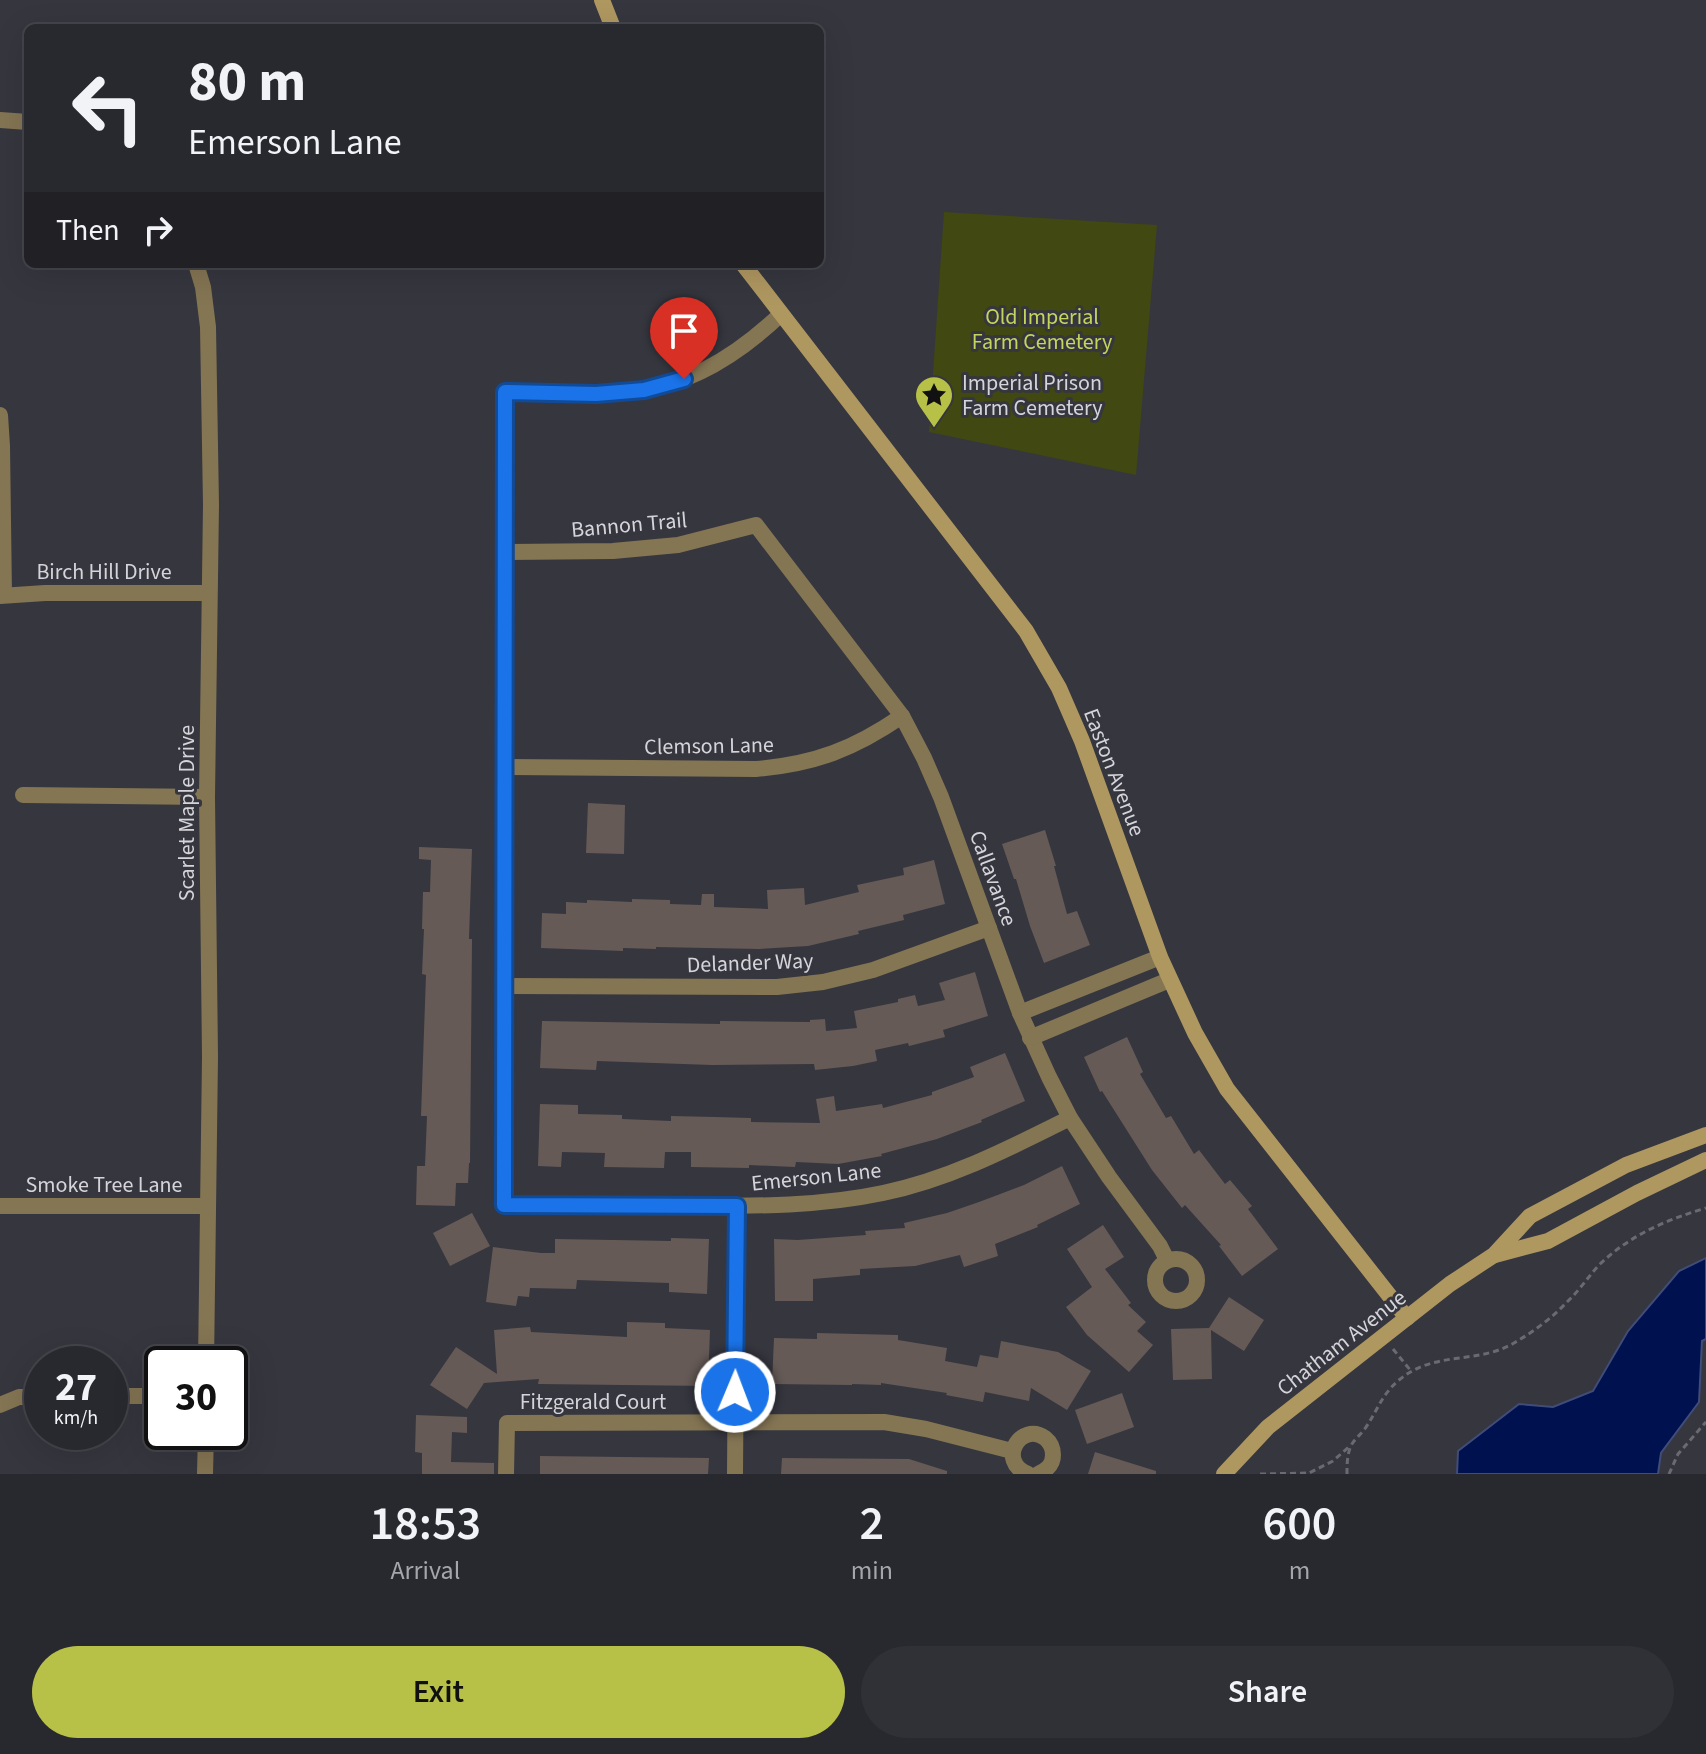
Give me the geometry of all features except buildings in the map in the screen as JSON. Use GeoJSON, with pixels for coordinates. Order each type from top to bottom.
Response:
{"type":"FeatureCollection","features":[{"type":"Feature","properties":{"kind":"street"},"geometry":{"type":"LineString","coordinates":[[602,0],[611,24]]}},
{"type":"Feature","properties":{"kind":"street"},"geometry":{"type":"LineString","coordinates":[[0,120],[24,122]]}},
{"type":"Feature","properties":{"kind":"street","name":"Scarlet Maple Drive"},"geometry":{"type":"LineString","coordinates":[[197,268],[208,327],[211,505],[206,1346]]}},
{"type":"Feature","properties":{"kind":"street","name":"Easton Avenue"},"geometry":{"type":"LineString","coordinates":[[746,268],[1026,631],[1059,688],[1082,741],[1160,957],[1195,1033],[1227,1089],[1407,1318]]}},
{"type":"Feature","properties":{"kind":"street"},"geometry":{"type":"LineString","coordinates":[[504,986],[505,392],[596,394],[644,390],[684,379],[756,337],[781,314]]}},
{"type":"Feature","properties":{"kind":"street"},"geometry":{"type":"LineString","coordinates":[[0,415],[2,595]]}},
{"type":"Feature","properties":{"kind":"street","name":"Bannon Trail"},"geometry":{"type":"LineString","coordinates":[[505,552],[613,551],[678,545],[756,525]]}},
{"type":"Feature","properties":{"kind":"street","name":"Callavance"},"geometry":{"type":"LineString","coordinates":[[756,525],[902,716],[941,797],[1030,1038],[1070,1118],[1167,1260]]}},
{"type":"Feature","properties":{"kind":"street","name":"Birch Hill Drive"},"geometry":{"type":"LineString","coordinates":[[2,595],[209,593]]}},
{"type":"Feature","properties":{"kind":"street","name":"Clemson Lane"},"geometry":{"type":"LineString","coordinates":[[504,767],[756,769],[786,766],[818,759],[853,746],[902,716]]}},
{"type":"Feature","properties":{"kind":"street"},"geometry":{"type":"LineString","coordinates":[[23,795],[207,797]]}},
{"type":"Feature","properties":{"kind":"street","name":"Delander Way"},"geometry":{"type":"LineString","coordinates":[[504,986],[777,987],[823,982],[873,970],[989,928]]}},
{"type":"Feature","properties":{"kind":"street"},"geometry":{"type":"LineString","coordinates":[[1020,1013],[1160,957]]}},
{"type":"Feature","properties":{"kind":"street"},"geometry":{"type":"LineString","coordinates":[[1030,1038],[1169,980]]}},
{"type":"Feature","properties":{"kind":"street","name":"Emerson Lane"},"geometry":{"type":"LineString","coordinates":[[504,986],[504,1205],[737,1206],[809,1203],[882,1193],[954,1172],[1070,1118]]}},
{"type":"Feature","properties":{"kind":"street","name":"Chatham Avenue"},"geometry":{"type":"LineString","coordinates":[[1232,1471],[1268,1427],[1450,1284],[1494,1255],[1530,1216],[1626,1165],[1706,1135]]}},
{"type":"Feature","properties":{"kind":"street","name":"Chatham Avenue"},"geometry":{"type":"LineString","coordinates":[[1494,1255],[1548,1241],[1706,1160]]}},
{"type":"Feature","properties":{"kind":"street","name":"Smoke Tree Lane"},"geometry":{"type":"LineString","coordinates":[[0,1206],[207,1206]]}},
{"type":"Feature","properties":{"kind":"street"},"geometry":{"type":"LineString","coordinates":[[735,1474],[737,1206]]}},
{"type":"Feature","properties":{"kind":"street"},"geometry":{"type":"LineString","coordinates":[[0,1405],[24,1397]]}},
{"type":"Feature","properties":{"kind":"street","name":"Fitzgerald Court"},"geometry":{"type":"LineString","coordinates":[[506,1474],[507,1423],[884,1422],[926,1429],[1012,1451]]}},
{"type":"Feature","properties":{"kind":"street"},"geometry":{"type":"LineString","coordinates":[[1028,1474],[1016,1466],[1012,1451],[1015,1444],[1028,1434],[1044,1437],[1053,1450],[1050,1465],[1038,1474]]}},
{"type":"Feature","properties":{"kind":"street"},"geometry":{"type":"LineString","coordinates":[[205,1474],[206,1450]]}},
{"type":"Feature","properties":{"kind":"path"},"geometry":{"type":"LineString","coordinates":[[1260,1474],[1310,1474],[1333,1461],[1365,1428],[1387,1390],[1411,1371],[1427,1363],[1478,1355],[1511,1345],[1550,1318],[1598,1266],[1638,1234],[1668,1219],[1706,1208]]}},
{"type":"Feature","properties":{"kind":"path"},"geometry":{"type":"LineString","coordinates":[[1383,1337],[1411,1371]]}},
{"type":"Feature","properties":{"kind":"path"},"geometry":{"type":"LineString","coordinates":[[1669,1474],[1678,1454],[1706,1422]]}},
{"type":"Feature","properties":{"kind":"path"},"geometry":{"type":"LineString","coordinates":[[1347,1474],[1352,1444]]}},
{"type":"Feature","properties":{"kind":"green space","name":"Old Imperial Farm Cemetery"},"geometry":{"type":"Polygon","coordinates":[[[944,212],[1157,225],[1136,475],[929,432],[944,212]]]}},
{"type":"Feature","properties":{"kind":"shaded area"},"geometry":{"type":"Polygon","coordinates":[[[1706,1258],[1706,1339],[1702,1341],[1699,1402],[1661,1453],[1658,1474],[1457,1474],[1458,1451],[1519,1404],[1553,1407],[1593,1391],[1628,1331],[1679,1271],[1706,1258]]]}},
{"type":"Feature","properties":{"kind":"place","name":"Imperial Prison Farm Cemetery"},"geometry":{"type":"Point","coordinates":[934,429]}},
{"type":"Feature","properties":{"kind":"route"},"geometry":{"type":"LineString","coordinates":[[684,379],[644,390],[596,394],[505,392],[504,1205],[737,1206],[735,1392]]}}]}
